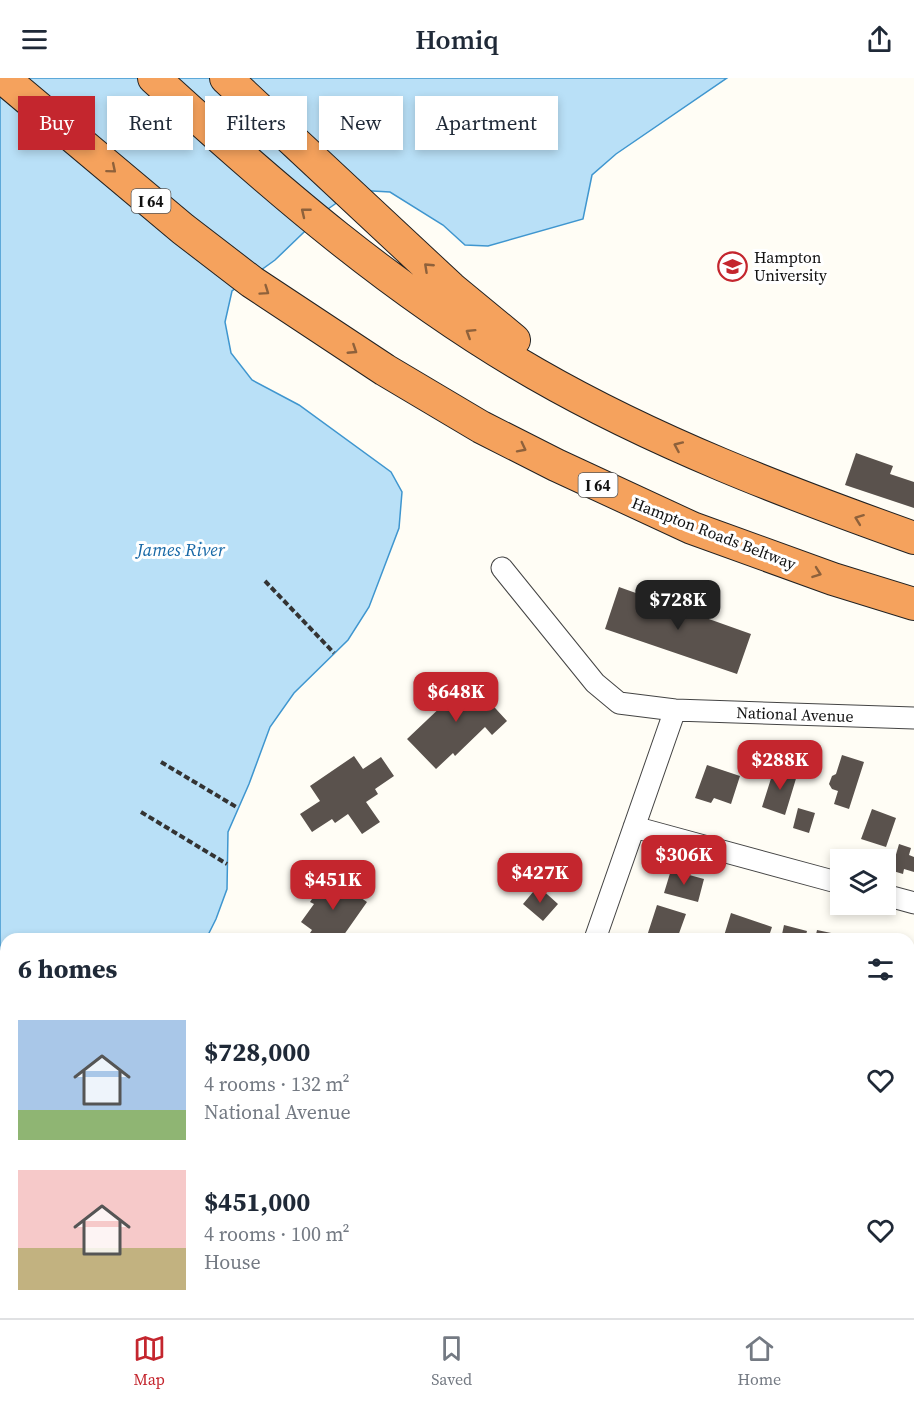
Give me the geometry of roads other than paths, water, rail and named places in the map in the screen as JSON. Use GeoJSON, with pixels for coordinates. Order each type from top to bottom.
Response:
{"type":"FeatureCollection","features":[{"type":"Feature","properties":{"kind":"highway","name":"Hampton Roads Beltway"},"geometry":{"type":"LineString","coordinates":[[3,78],[183,229],[252,282],[385,370],[481,428],[692,528],[833,579],[914,604]]}},
{"type":"Feature","properties":{"kind":"highway"},"geometry":{"type":"LineString","coordinates":[[154,78],[282,193],[351,248],[438,312],[535,373],[641,430],[725,467],[914,538]]}},
{"type":"Feature","properties":{"kind":"highway"},"geometry":{"type":"LineString","coordinates":[[226,78],[451,288],[499,329],[641,430]]}},
{"type":"Feature","properties":{"kind":"street","name":"National Avenue"},"geometry":{"type":"LineString","coordinates":[[502,568],[595,683],[619,703],[675,710],[914,718]]}},
{"type":"Feature","properties":{"kind":"street"},"geometry":{"type":"LineString","coordinates":[[597,933],[675,710]]}},
{"type":"Feature","properties":{"kind":"street"},"geometry":{"type":"LineString","coordinates":[[634,827],[830,880]]}},
{"type":"Feature","properties":{"kind":"street"},"geometry":{"type":"LineString","coordinates":[[896,898],[914,903]]}},
{"type":"Feature","properties":{"kind":"water","name":"James River"},"geometry":{"type":"Polygon","coordinates":[[[0,78],[727,78],[616,154],[592,175],[583,219],[488,246],[465,245],[443,225],[390,192],[355,190],[328,209],[275,260],[232,291],[225,322],[231,353],[252,380],[299,405],[391,472],[402,492],[399,528],[369,607],[348,640],[294,693],[270,727],[228,832],[227,889],[209,933],[0,933],[0,78]]]}},
{"type":"Feature","properties":{"kind":"place","name":"Hampton University"},"geometry":{"type":"Point","coordinates":[733,266]}}]}
